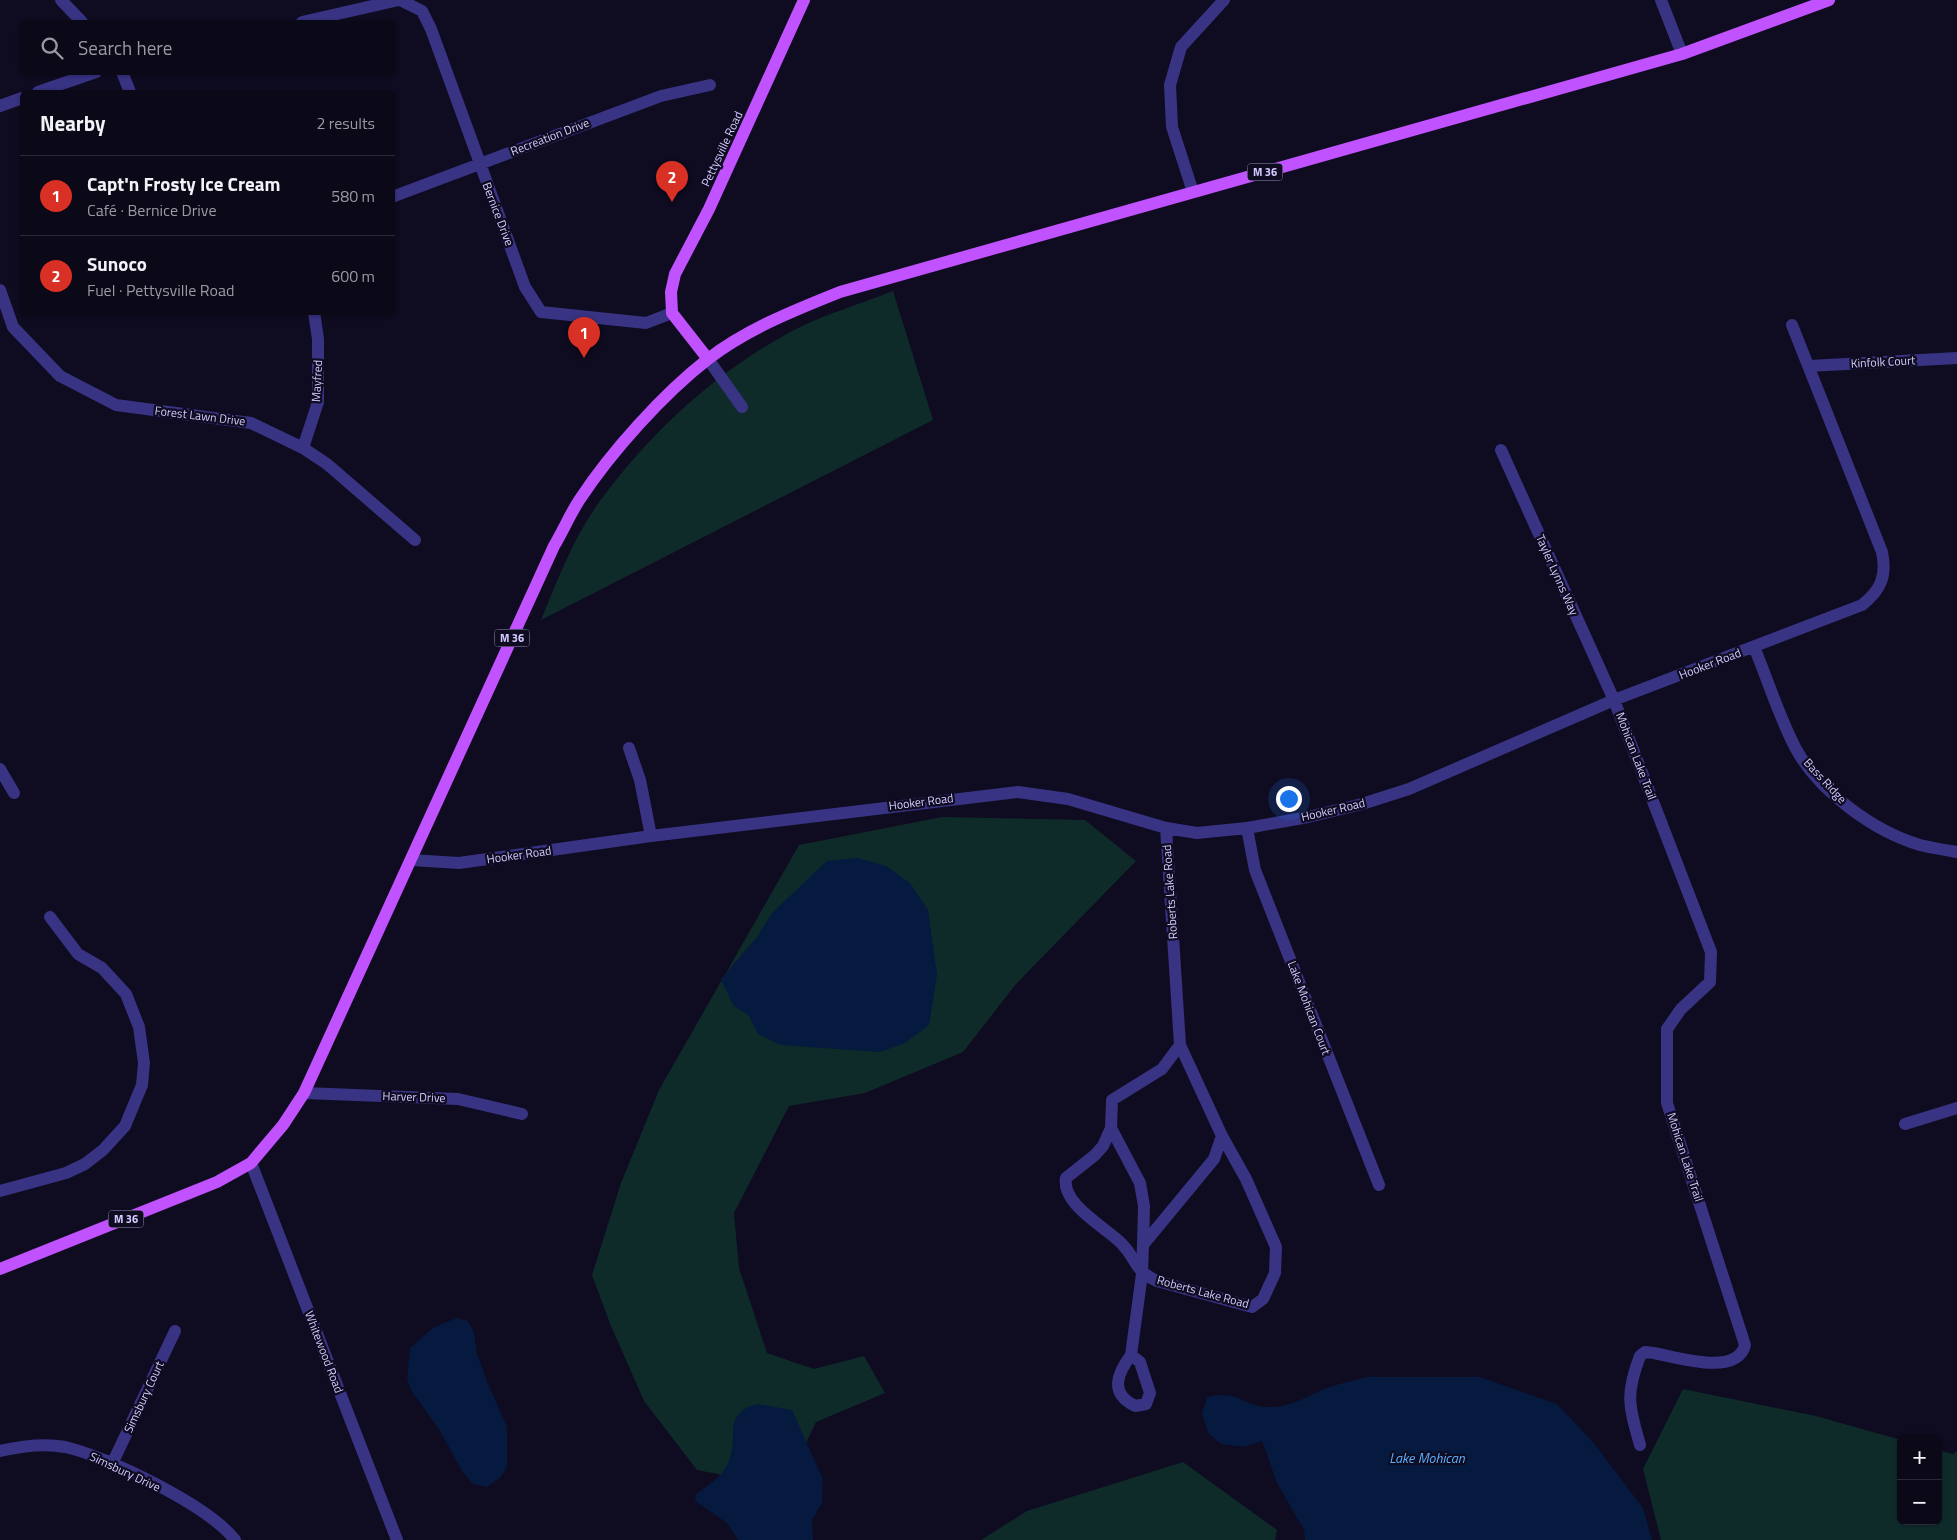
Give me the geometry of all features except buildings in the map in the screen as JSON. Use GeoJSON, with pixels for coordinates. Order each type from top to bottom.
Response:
{"type":"FeatureCollection","features":[{"type":"Feature","properties":{"kind":"main road","name":"Pettysville Road"},"geometry":{"type":"LineString","coordinates":[[672,313],[671,292],[675,274],[714,197],[804,0]]}},
{"type":"Feature","properties":{"kind":"main road","name":"M 36"},"geometry":{"type":"LineString","coordinates":[[0,1269],[217,1182],[250,1163],[283,1125],[304,1093],[554,546],[580,500],[616,452],[662,402],[708,359],[762,326],[797,309],[840,292],[1682,54],[1829,0]]}},
{"type":"Feature","properties":{"kind":"main road"},"geometry":{"type":"LineString","coordinates":[[672,313],[708,359]]}},
{"type":"Feature","properties":{"kind":"street"},"geometry":{"type":"LineString","coordinates":[[62,0],[80,20]]}},
{"type":"Feature","properties":{"kind":"street"},"geometry":{"type":"LineString","coordinates":[[311,20],[400,0]]}},
{"type":"Feature","properties":{"kind":"street","name":"Bernice Drive"},"geometry":{"type":"LineString","coordinates":[[400,0],[422,11],[431,29],[525,287],[541,312],[646,323],[672,313]]}},
{"type":"Feature","properties":{"kind":"street"},"geometry":{"type":"LineString","coordinates":[[1193,192],[1172,127],[1170,84],[1181,47],[1224,0]]}},
{"type":"Feature","properties":{"kind":"street"},"geometry":{"type":"LineString","coordinates":[[1661,0],[1682,54]]}},
{"type":"Feature","properties":{"kind":"street"},"geometry":{"type":"LineString","coordinates":[[44,90],[87,75]]}},
{"type":"Feature","properties":{"kind":"street"},"geometry":{"type":"LineString","coordinates":[[123,75],[129,90]]}},
{"type":"Feature","properties":{"kind":"street","name":"Recreation Drive"},"geometry":{"type":"LineString","coordinates":[[395,196],[661,96],[710,85]]}},
{"type":"Feature","properties":{"kind":"street"},"geometry":{"type":"LineString","coordinates":[[0,106],[20,99]]}},
{"type":"Feature","properties":{"kind":"street","name":"Forest Lawn Drive"},"geometry":{"type":"LineString","coordinates":[[0,290],[13,327],[60,376],[116,405],[251,423],[303,448],[327,464],[415,540]]}},
{"type":"Feature","properties":{"kind":"street","name":"Mayfred"},"geometry":{"type":"LineString","coordinates":[[303,448],[318,402],[318,339],[314,315]]}},
{"type":"Feature","properties":{"kind":"street","name":"Hooker Road"},"geometry":{"type":"LineString","coordinates":[[411,860],[460,863],[651,836],[1018,792],[1068,799],[1166,828],[1197,833],[1246,828],[1362,804],[1409,789],[1614,700],[1862,605],[1880,586],[1884,577],[1882,552],[1792,325]]}},
{"type":"Feature","properties":{"kind":"street","name":"Kinfolk Court"},"geometry":{"type":"LineString","coordinates":[[1809,366],[1957,358]]}},
{"type":"Feature","properties":{"kind":"street"},"geometry":{"type":"LineString","coordinates":[[708,359],[742,408]]}},
{"type":"Feature","properties":{"kind":"street","name":"Tayler Lynns Way"},"geometry":{"type":"LineString","coordinates":[[1501,450],[1614,700]]}},
{"type":"Feature","properties":{"kind":"street","name":"Bass Ridge"},"geometry":{"type":"LineString","coordinates":[[1754,647],[1796,749],[1830,790],[1847,806],[1890,833],[1920,845],[1957,852]]}},
{"type":"Feature","properties":{"kind":"street","name":"Mohican Lake Trail"},"geometry":{"type":"LineString","coordinates":[[1614,700],[1710,952],[1710,982],[1681,1010],[1667,1029],[1666,1102],[1745,1345],[1743,1352],[1735,1358],[1712,1363],[1645,1352],[1640,1356],[1629,1397],[1629,1408],[1640,1445]]}},
{"type":"Feature","properties":{"kind":"street"},"geometry":{"type":"LineString","coordinates":[[629,748],[640,780],[651,836]]}},
{"type":"Feature","properties":{"kind":"street"},"geometry":{"type":"LineString","coordinates":[[0,769],[14,793]]}},
{"type":"Feature","properties":{"kind":"street","name":"Roberts Lake Road"},"geometry":{"type":"LineString","coordinates":[[1166,828],[1180,1046],[1222,1136],[1246,1179],[1276,1247],[1275,1273],[1263,1299],[1256,1305],[1249,1307],[1157,1281],[1142,1274],[1122,1244],[1072,1199],[1065,1184],[1069,1174],[1090,1159],[1103,1146],[1111,1128],[1112,1100],[1162,1069],[1180,1046]]}},
{"type":"Feature","properties":{"kind":"street","name":"Lake Mohican Court"},"geometry":{"type":"LineString","coordinates":[[1246,828],[1256,870],[1379,1185]]}},
{"type":"Feature","properties":{"kind":"street"},"geometry":{"type":"LineString","coordinates":[[0,1191],[66,1173],[85,1164],[103,1150],[124,1126],[142,1085],[144,1063],[139,1027],[126,994],[102,968],[78,954],[50,917]]}},
{"type":"Feature","properties":{"kind":"street","name":"Harver Drive"},"geometry":{"type":"LineString","coordinates":[[304,1093],[458,1099],[522,1114]]}},
{"type":"Feature","properties":{"kind":"street"},"geometry":{"type":"LineString","coordinates":[[1905,1124],[1957,1108]]}},
{"type":"Feature","properties":{"kind":"street","name":"Roberts Lake Road"},"geometry":{"type":"LineString","coordinates":[[1111,1128],[1140,1183],[1144,1206],[1142,1274],[1131,1355]]}},
{"type":"Feature","properties":{"kind":"street"},"geometry":{"type":"LineString","coordinates":[[1144,1245],[1214,1159],[1222,1136]]}},
{"type":"Feature","properties":{"kind":"street","name":"Whitewood Road"},"geometry":{"type":"LineString","coordinates":[[250,1163],[397,1540]]}},
{"type":"Feature","properties":{"kind":"street","name":"Simsbury Court"},"geometry":{"type":"LineString","coordinates":[[112,1464],[176,1331]]}},
{"type":"Feature","properties":{"kind":"street","name":"Simsbury Drive"},"geometry":{"type":"LineString","coordinates":[[0,1451],[16,1447],[64,1447],[112,1464],[193,1504],[235,1540]]}},
{"type":"Feature","properties":{"kind":"green space"},"geometry":{"type":"Polygon","coordinates":[[[893,291],[933,420],[541,620],[567,558],[591,514],[641,450],[688,404],[739,364],[794,330],[893,291]]]}},
{"type":"Feature","properties":{"kind":"green space"},"geometry":{"type":"Polygon","coordinates":[[[942,817],[1085,820],[1136,861],[1016,984],[963,1052],[865,1093],[789,1106],[734,1213],[739,1268],[767,1353],[814,1369],[864,1356],[885,1393],[816,1422],[785,1487],[697,1470],[644,1401],[611,1326],[592,1275],[621,1183],[659,1090],[799,845],[942,817]]]}},
{"type":"Feature","properties":{"kind":"green space"},"geometry":{"type":"Polygon","coordinates":[[[1683,1389],[1816,1416],[1897,1439],[1897,1525],[1942,1525],[1942,1451],[1953,1454],[1957,1451],[1957,1540],[1661,1540],[1643,1469],[1683,1389]]]}},
{"type":"Feature","properties":{"kind":"green space"},"geometry":{"type":"Polygon","coordinates":[[[1183,1462],[1277,1530],[1275,1540],[981,1540],[1027,1511],[1183,1462]]]}},
{"type":"Feature","properties":{"kind":"water"},"geometry":{"type":"Polygon","coordinates":[[[857,858],[886,866],[910,883],[928,910],[937,975],[929,1025],[905,1043],[880,1052],[781,1045],[758,1034],[749,1016],[733,1005],[721,979],[757,937],[772,913],[827,861],[857,858]]]}},
{"type":"Feature","properties":{"kind":"water"},"geometry":{"type":"Polygon","coordinates":[[[457,1318],[468,1321],[474,1333],[477,1353],[486,1379],[507,1427],[507,1467],[501,1477],[487,1487],[473,1484],[462,1471],[440,1431],[411,1390],[407,1379],[410,1348],[434,1327],[457,1318]]]}},
{"type":"Feature","properties":{"kind":"water","name":"Lake Mohican"},"geometry":{"type":"Polygon","coordinates":[[[1367,1377],[1480,1377],[1557,1404],[1593,1442],[1643,1508],[1652,1540],[1305,1540],[1304,1530],[1277,1483],[1262,1441],[1244,1447],[1221,1444],[1209,1434],[1202,1414],[1207,1397],[1226,1395],[1259,1406],[1275,1407],[1296,1402],[1333,1386],[1367,1377]]]}},
{"type":"Feature","properties":{"kind":"water"},"geometry":{"type":"Polygon","coordinates":[[[757,1404],[792,1410],[823,1479],[822,1503],[812,1520],[813,1540],[738,1540],[727,1523],[695,1501],[696,1494],[715,1480],[727,1466],[732,1451],[735,1420],[739,1413],[757,1404]]]}},
{"type":"Feature","properties":{"kind":"place","name":"Sunoco"},"geometry":{"type":"Point","coordinates":[672,202]}},
{"type":"Feature","properties":{"kind":"place","name":"Capt'n Frosty Ice Cream"},"geometry":{"type":"Point","coordinates":[584,358]}}]}
